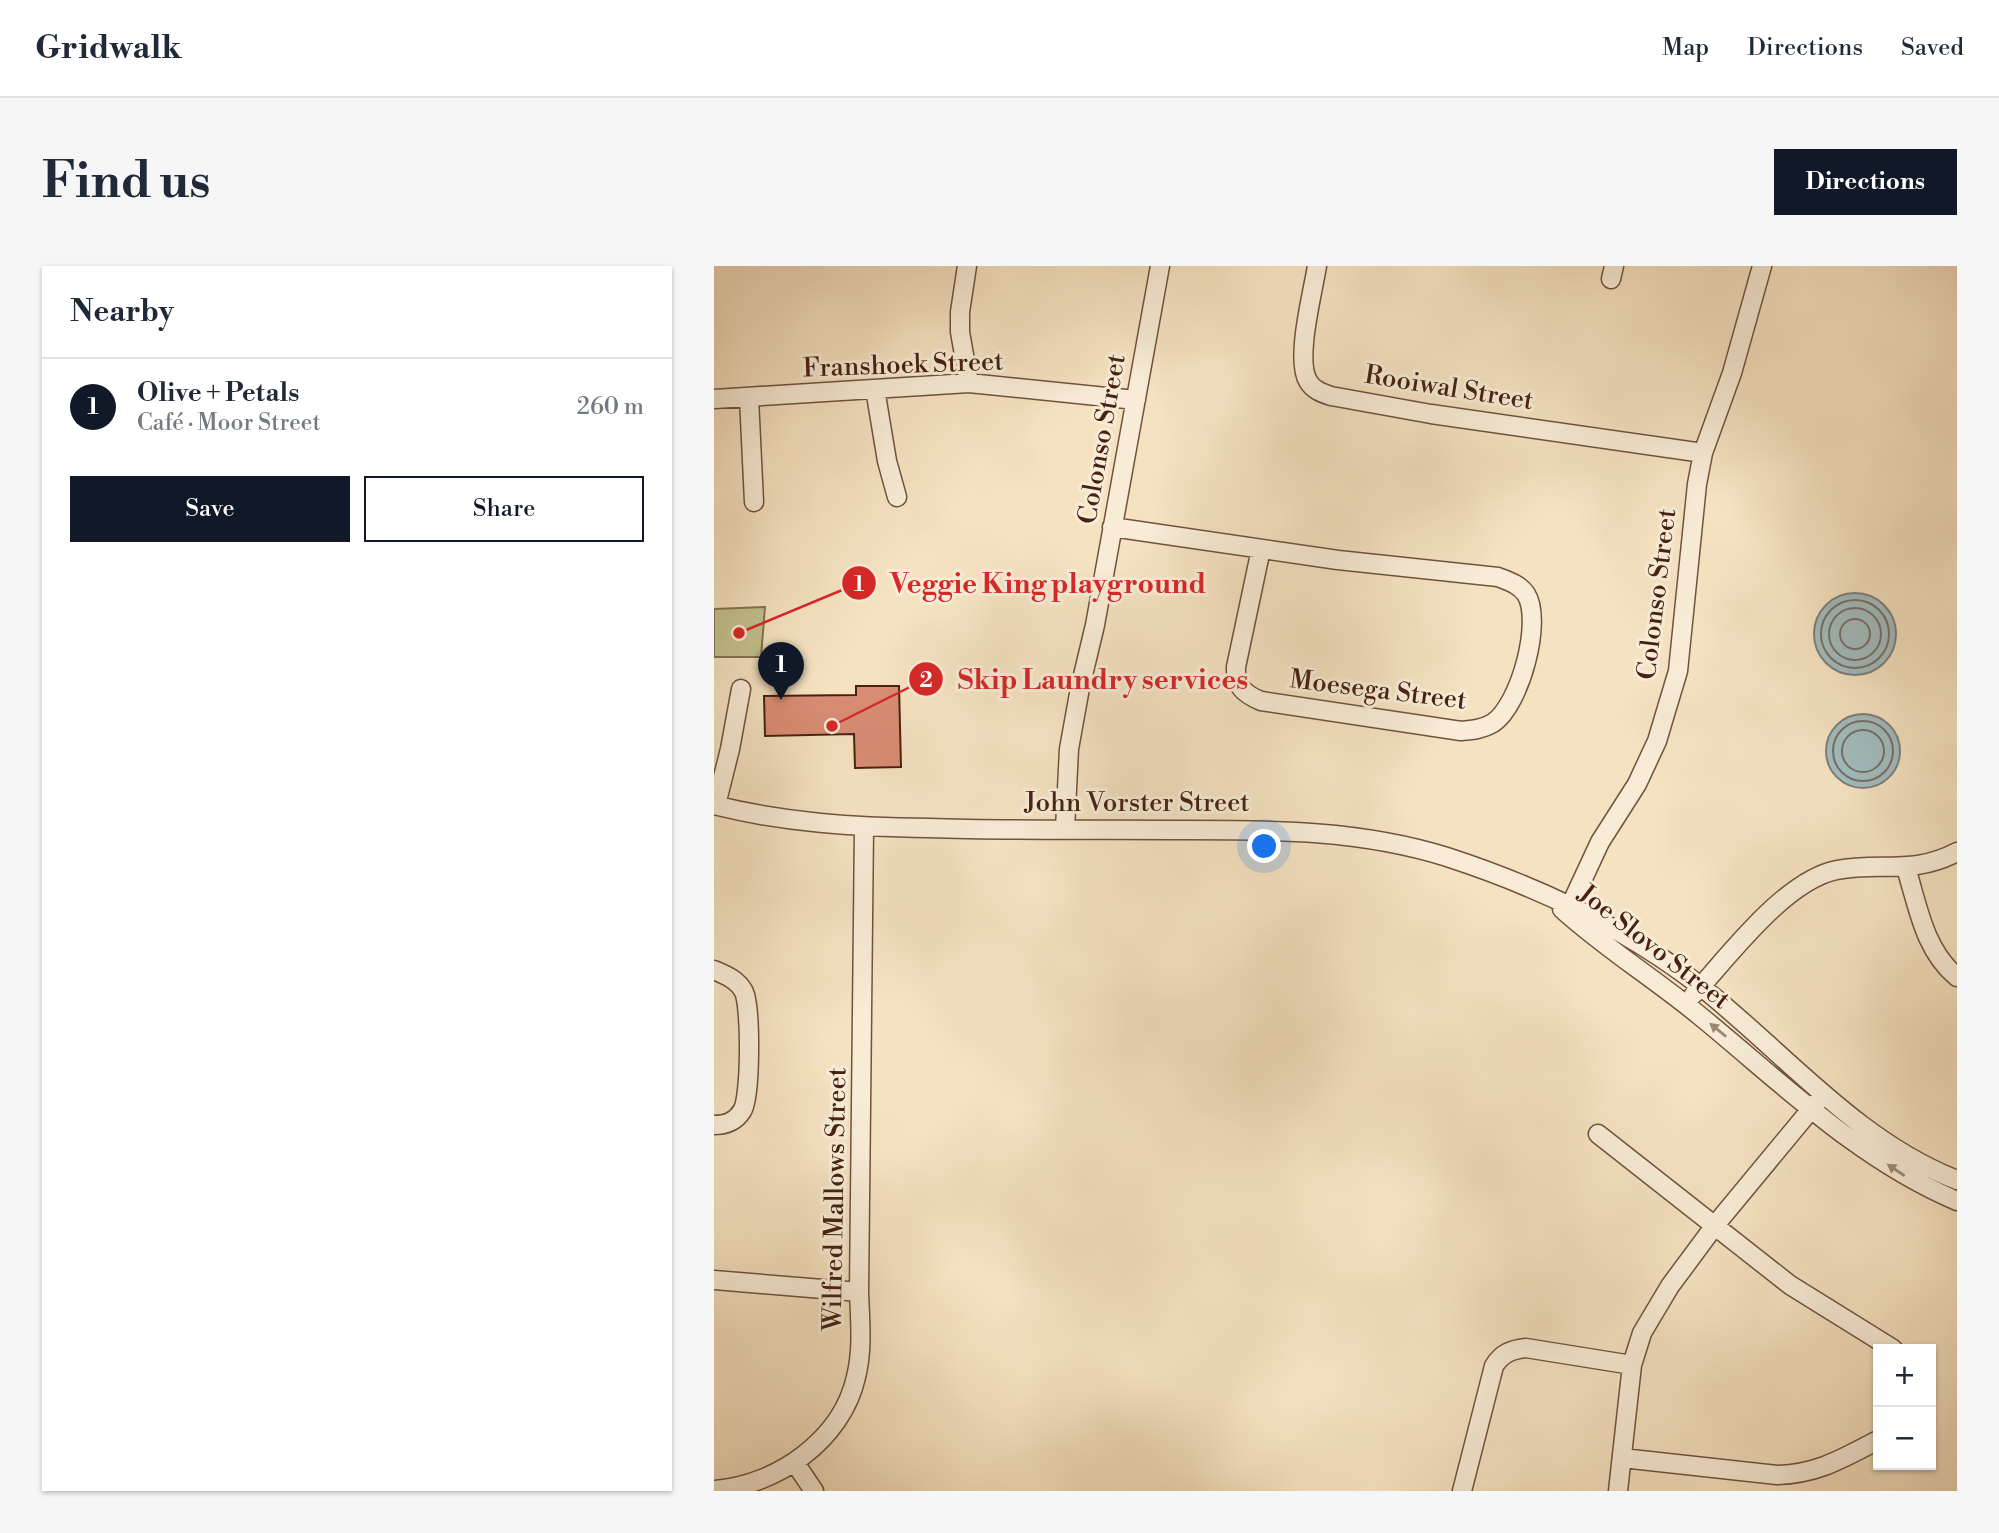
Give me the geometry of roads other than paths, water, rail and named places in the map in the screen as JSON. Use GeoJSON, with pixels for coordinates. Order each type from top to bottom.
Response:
{"type":"FeatureCollection","features":[{"type":"Feature","properties":{"kind":"street"},"geometry":{"type":"LineString","coordinates":[[967,266],[960,312],[960,332],[969,383]]}},
{"type":"Feature","properties":{"kind":"street","name":"Colonso Street"},"geometry":{"type":"LineString","coordinates":[[1065,829],[1069,749],[1095,625],[1160,266]]}},
{"type":"Feature","properties":{"kind":"street","name":"Rooiwal Street"},"geometry":{"type":"LineString","coordinates":[[1317,266],[1304,338],[1307,380],[1316,390],[1331,396],[1431,414],[1703,453]]}},
{"type":"Feature","properties":{"kind":"street","name":"Colonso Street"},"geometry":{"type":"LineString","coordinates":[[1569,910],[1600,842],[1637,784],[1657,741],[1670,700],[1678,671],[1697,484],[1703,453],[1732,373],[1762,266]]}},
{"type":"Feature","properties":{"kind":"street","name":"Franshoek Street"},"geometry":{"type":"LineString","coordinates":[[714,399],[969,383],[1136,400]]}},
{"type":"Feature","properties":{"kind":"street"},"geometry":{"type":"LineString","coordinates":[[875,388],[887,461],[897,497]]}},
{"type":"Feature","properties":{"kind":"street"},"geometry":{"type":"LineString","coordinates":[[749,398],[754,502]]}},
{"type":"Feature","properties":{"kind":"street","name":"Moesega Street"},"geometry":{"type":"LineString","coordinates":[[1112,527],[1338,560],[1498,577],[1513,583],[1527,595],[1531,608],[1525,668],[1512,701],[1493,723],[1479,729],[1461,731],[1261,701],[1249,696],[1239,687],[1235,677],[1261,549]]}},
{"type":"Feature","properties":{"kind":"street"},"geometry":{"type":"LineString","coordinates":[[715,805],[730,748],[741,689]]}},
{"type":"Feature","properties":{"kind":"street","name":"John Vorster Street"},"geometry":{"type":"LineString","coordinates":[[715,805],[750,815],[790,821],[864,827],[1278,829],[1356,836],[1444,857],[1505,877],[1551,899]]}},
{"type":"Feature","properties":{"kind":"street","name":"Wilfred Mallows Street"},"geometry":{"type":"LineString","coordinates":[[714,1490],[750,1484],[795,1463],[832,1426],[849,1399],[859,1358],[864,827]]}},
{"type":"Feature","properties":{"kind":"street"},"geometry":{"type":"LineString","coordinates":[[1685,1004],[1768,913],[1802,885],[1836,870],[1906,868],[1947,858],[1957,852]]}},
{"type":"Feature","properties":{"kind":"street"},"geometry":{"type":"LineString","coordinates":[[1906,868],[1926,935],[1936,953],[1957,977]]}},
{"type":"Feature","properties":{"kind":"street","name":"Joe Slovo Street"},"geometry":{"type":"LineString","coordinates":[[1551,899],[1569,910],[1611,926],[1701,987],[1825,1094],[1905,1156],[1957,1180]]}},
{"type":"Feature","properties":{"kind":"street","name":"Joe Slovo Street"},"geometry":{"type":"LineString","coordinates":[[1569,910],[1613,951],[1685,1004],[1810,1110],[1903,1175],[1957,1201]]}},
{"type":"Feature","properties":{"kind":"street"},"geometry":{"type":"LineString","coordinates":[[714,970],[738,984],[745,994],[748,1056],[747,1099],[743,1110],[735,1120],[714,1125]]}},
{"type":"Feature","properties":{"kind":"street"},"geometry":{"type":"LineString","coordinates":[[1618,1491],[1632,1366],[1642,1333],[1654,1311],[1716,1224],[1825,1094]]}},
{"type":"Feature","properties":{"kind":"street"},"geometry":{"type":"LineString","coordinates":[[1598,1134],[1716,1224],[1790,1285],[1885,1344]]}},
{"type":"Feature","properties":{"kind":"street"},"geometry":{"type":"LineString","coordinates":[[714,1280],[859,1292]]}},
{"type":"Feature","properties":{"kind":"street"},"geometry":{"type":"LineString","coordinates":[[1462,1491],[1494,1366],[1500,1356],[1525,1348],[1632,1366]]}},
{"type":"Feature","properties":{"kind":"street"},"geometry":{"type":"LineString","coordinates":[[1622,1458],[1777,1475],[1799,1474],[1836,1462],[1873,1443]]}},
{"type":"Feature","properties":{"kind":"street"},"geometry":{"type":"LineString","coordinates":[[795,1463],[814,1491]]}},
{"type":"Feature","properties":{"kind":"water"},"geometry":{"type":"Polygon","coordinates":[[[1847,593],[1863,593],[1878,600],[1889,611],[1896,626],[1893,650],[1884,663],[1863,675],[1847,675],[1832,668],[1821,657],[1814,642],[1814,626],[1821,611],[1832,600],[1847,593]]]}},
{"type":"Feature","properties":{"kind":"water"},"geometry":{"type":"Polygon","coordinates":[[[1863,714],[1884,720],[1894,730],[1900,751],[1894,772],[1884,782],[1863,788],[1842,782],[1832,772],[1826,751],[1832,730],[1842,720],[1863,714]]]}},
{"type":"Feature","properties":{"kind":"place","name":"Veggie King playground"},"geometry":{"type":"Point","coordinates":[739,633]}},
{"type":"Feature","properties":{"kind":"place","name":"Olive + Petals"},"geometry":{"type":"Point","coordinates":[781,700]}},
{"type":"Feature","properties":{"kind":"place","name":"Skip Laundry services"},"geometry":{"type":"Point","coordinates":[832,726]}}]}
